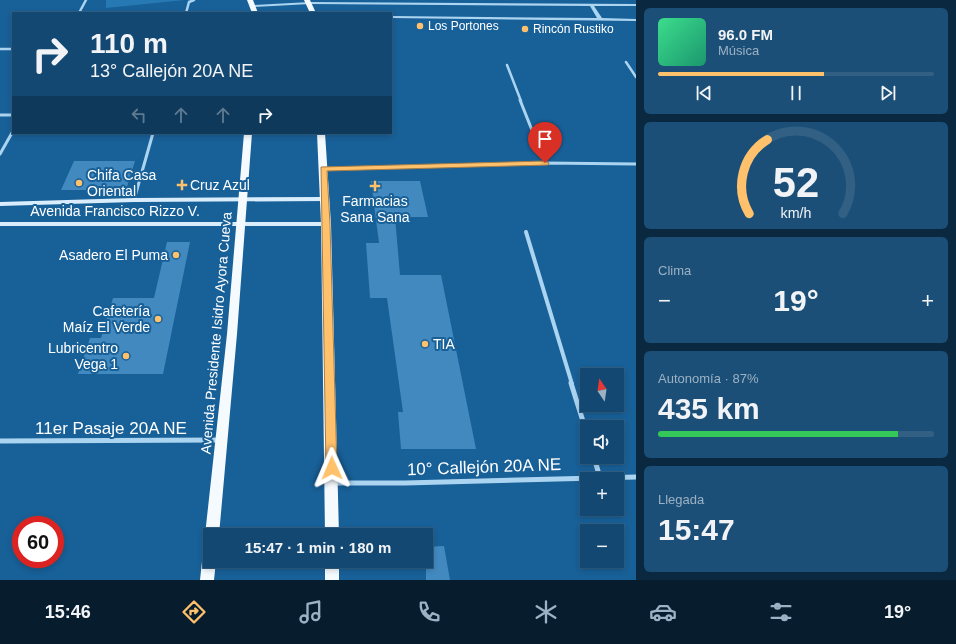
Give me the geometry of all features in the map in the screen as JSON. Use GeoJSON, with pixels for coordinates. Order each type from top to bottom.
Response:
{"type":"FeatureCollection","features":[{"type":"Feature","properties":{"kind":"main road"},"geometry":{"type":"LineString","coordinates":[[250,0],[255,12]]}},
{"type":"Feature","properties":{"kind":"main road"},"geometry":{"type":"LineString","coordinates":[[309,2],[313,12]]}},
{"type":"Feature","properties":{"kind":"main road","name":"Avenida Presidente Isidro Ayora Cueva"},"geometry":{"type":"LineString","coordinates":[[213,528],[242,224],[248,134]]}},
{"type":"Feature","properties":{"kind":"main road"},"geometry":{"type":"LineString","coordinates":[[321,134],[326,224],[332,528]]}},
{"type":"Feature","properties":{"kind":"main road","name":"Avenida Francisco Rizzo V."},"geometry":{"type":"LineString","coordinates":[[0,204],[134,200],[244,201],[325,199]]}},
{"type":"Feature","properties":{"kind":"main road","name":"Avenida Francisco Rizzo V."},"geometry":{"type":"LineString","coordinates":[[0,224],[326,224]]}},
{"type":"Feature","properties":{"kind":"main road"},"geometry":{"type":"LineString","coordinates":[[207,580],[208,568]]}},
{"type":"Feature","properties":{"kind":"main road"},"geometry":{"type":"LineString","coordinates":[[332,568],[332,580]]}},
{"type":"Feature","properties":{"kind":"street"},"geometry":{"type":"LineString","coordinates":[[80,12],[86,0]]}},
{"type":"Feature","properties":{"kind":"street"},"geometry":{"type":"LineString","coordinates":[[186,12],[189,2],[194,0]]}},
{"type":"Feature","properties":{"kind":"street"},"geometry":{"type":"LineString","coordinates":[[439,0],[442,4]]}},
{"type":"Feature","properties":{"kind":"street"},"geometry":{"type":"LineString","coordinates":[[253,6],[309,2],[636,5]]}},
{"type":"Feature","properties":{"kind":"street"},"geometry":{"type":"LineString","coordinates":[[591,5],[600,20]]}},
{"type":"Feature","properties":{"kind":"street"},"geometry":{"type":"LineString","coordinates":[[392,17],[636,20]]}},
{"type":"Feature","properties":{"kind":"street"},"geometry":{"type":"LineString","coordinates":[[0,49],[12,49]]}},
{"type":"Feature","properties":{"kind":"street"},"geometry":{"type":"LineString","coordinates":[[626,62],[636,77]]}},
{"type":"Feature","properties":{"kind":"street"},"geometry":{"type":"LineString","coordinates":[[507,65],[545,163]]}},
{"type":"Feature","properties":{"kind":"street"},"geometry":{"type":"LineString","coordinates":[[0,115],[12,115]]}},
{"type":"Feature","properties":{"kind":"street"},"geometry":{"type":"LineString","coordinates":[[0,154],[12,133]]}},
{"type":"Feature","properties":{"kind":"street"},"geometry":{"type":"LineString","coordinates":[[134,200],[153,134]]}},
{"type":"Feature","properties":{"kind":"street"},"geometry":{"type":"LineString","coordinates":[[323,169],[545,163],[636,164]]}},
{"type":"Feature","properties":{"kind":"street"},"geometry":{"type":"LineString","coordinates":[[526,232],[583,420]]}},
{"type":"Feature","properties":{"kind":"street","name":"11er Pasaje 20A NE"},"geometry":{"type":"LineString","coordinates":[[0,441],[222,440]]}},
{"type":"Feature","properties":{"kind":"street","name":"10° Callejón 20A NE"},"geometry":{"type":"LineString","coordinates":[[624,477],[636,477]]}},
{"type":"Feature","properties":{"kind":"street","name":"10° Callejón 20A NE"},"geometry":{"type":"LineString","coordinates":[[332,483],[405,483],[580,479]]}},
{"type":"Feature","properties":{"kind":"shaded area"},"geometry":{"type":"Polygon","coordinates":[[[106,0],[185,0],[106,8],[106,0]]]}},
{"type":"Feature","properties":{"kind":"building"},"geometry":{"type":"Polygon","coordinates":[[[74,161],[135,161],[126,190],[61,190],[74,161]]]}},
{"type":"Feature","properties":{"kind":"building"},"geometry":{"type":"Polygon","coordinates":[[[371,181],[420,181],[428,217],[395,217],[400,275],[441,275],[476,449],[401,449],[398,412],[403,412],[387,298],[370,298],[366,243],[379,243],[371,181]]]}},
{"type":"Feature","properties":{"kind":"building"},"geometry":{"type":"Polygon","coordinates":[[[167,242],[190,242],[163,374],[78,374],[90,338],[101,338],[113,298],[154,298],[167,242]]]}},
{"type":"Feature","properties":{"kind":"building"},"geometry":{"type":"Polygon","coordinates":[[[444,546],[450,580],[426,580],[426,568],[433,568],[433,547],[444,546]]]}},
{"type":"Feature","properties":{"kind":"place","name":"Los Portones"},"geometry":{"type":"Point","coordinates":[420,26]}},
{"type":"Feature","properties":{"kind":"place","name":"Rincón Rustiko"},"geometry":{"type":"Point","coordinates":[525,29]}},
{"type":"Feature","properties":{"kind":"place","name":"Chifa Casa Oriental"},"geometry":{"type":"Point","coordinates":[79,183]}},
{"type":"Feature","properties":{"kind":"place","name":"Cruz Azul"},"geometry":{"type":"Point","coordinates":[182,185]}},
{"type":"Feature","properties":{"kind":"place","name":"Farmacias Sana Sana"},"geometry":{"type":"Point","coordinates":[375,186]}},
{"type":"Feature","properties":{"kind":"place","name":"Asadero El Puma"},"geometry":{"type":"Point","coordinates":[176,255]}},
{"type":"Feature","properties":{"kind":"place","name":"Cafetería Maíz El Verde"},"geometry":{"type":"Point","coordinates":[158,319]}},
{"type":"Feature","properties":{"kind":"place","name":"TIA"},"geometry":{"type":"Point","coordinates":[425,344]}},
{"type":"Feature","properties":{"kind":"place","name":"Lubricentro Vega 1"},"geometry":{"type":"Point","coordinates":[126,356]}},
{"type":"Feature","properties":{"kind":"route"},"geometry":{"type":"LineString","coordinates":[[332,468],[326,224],[323,169],[545,163]]}}]}
